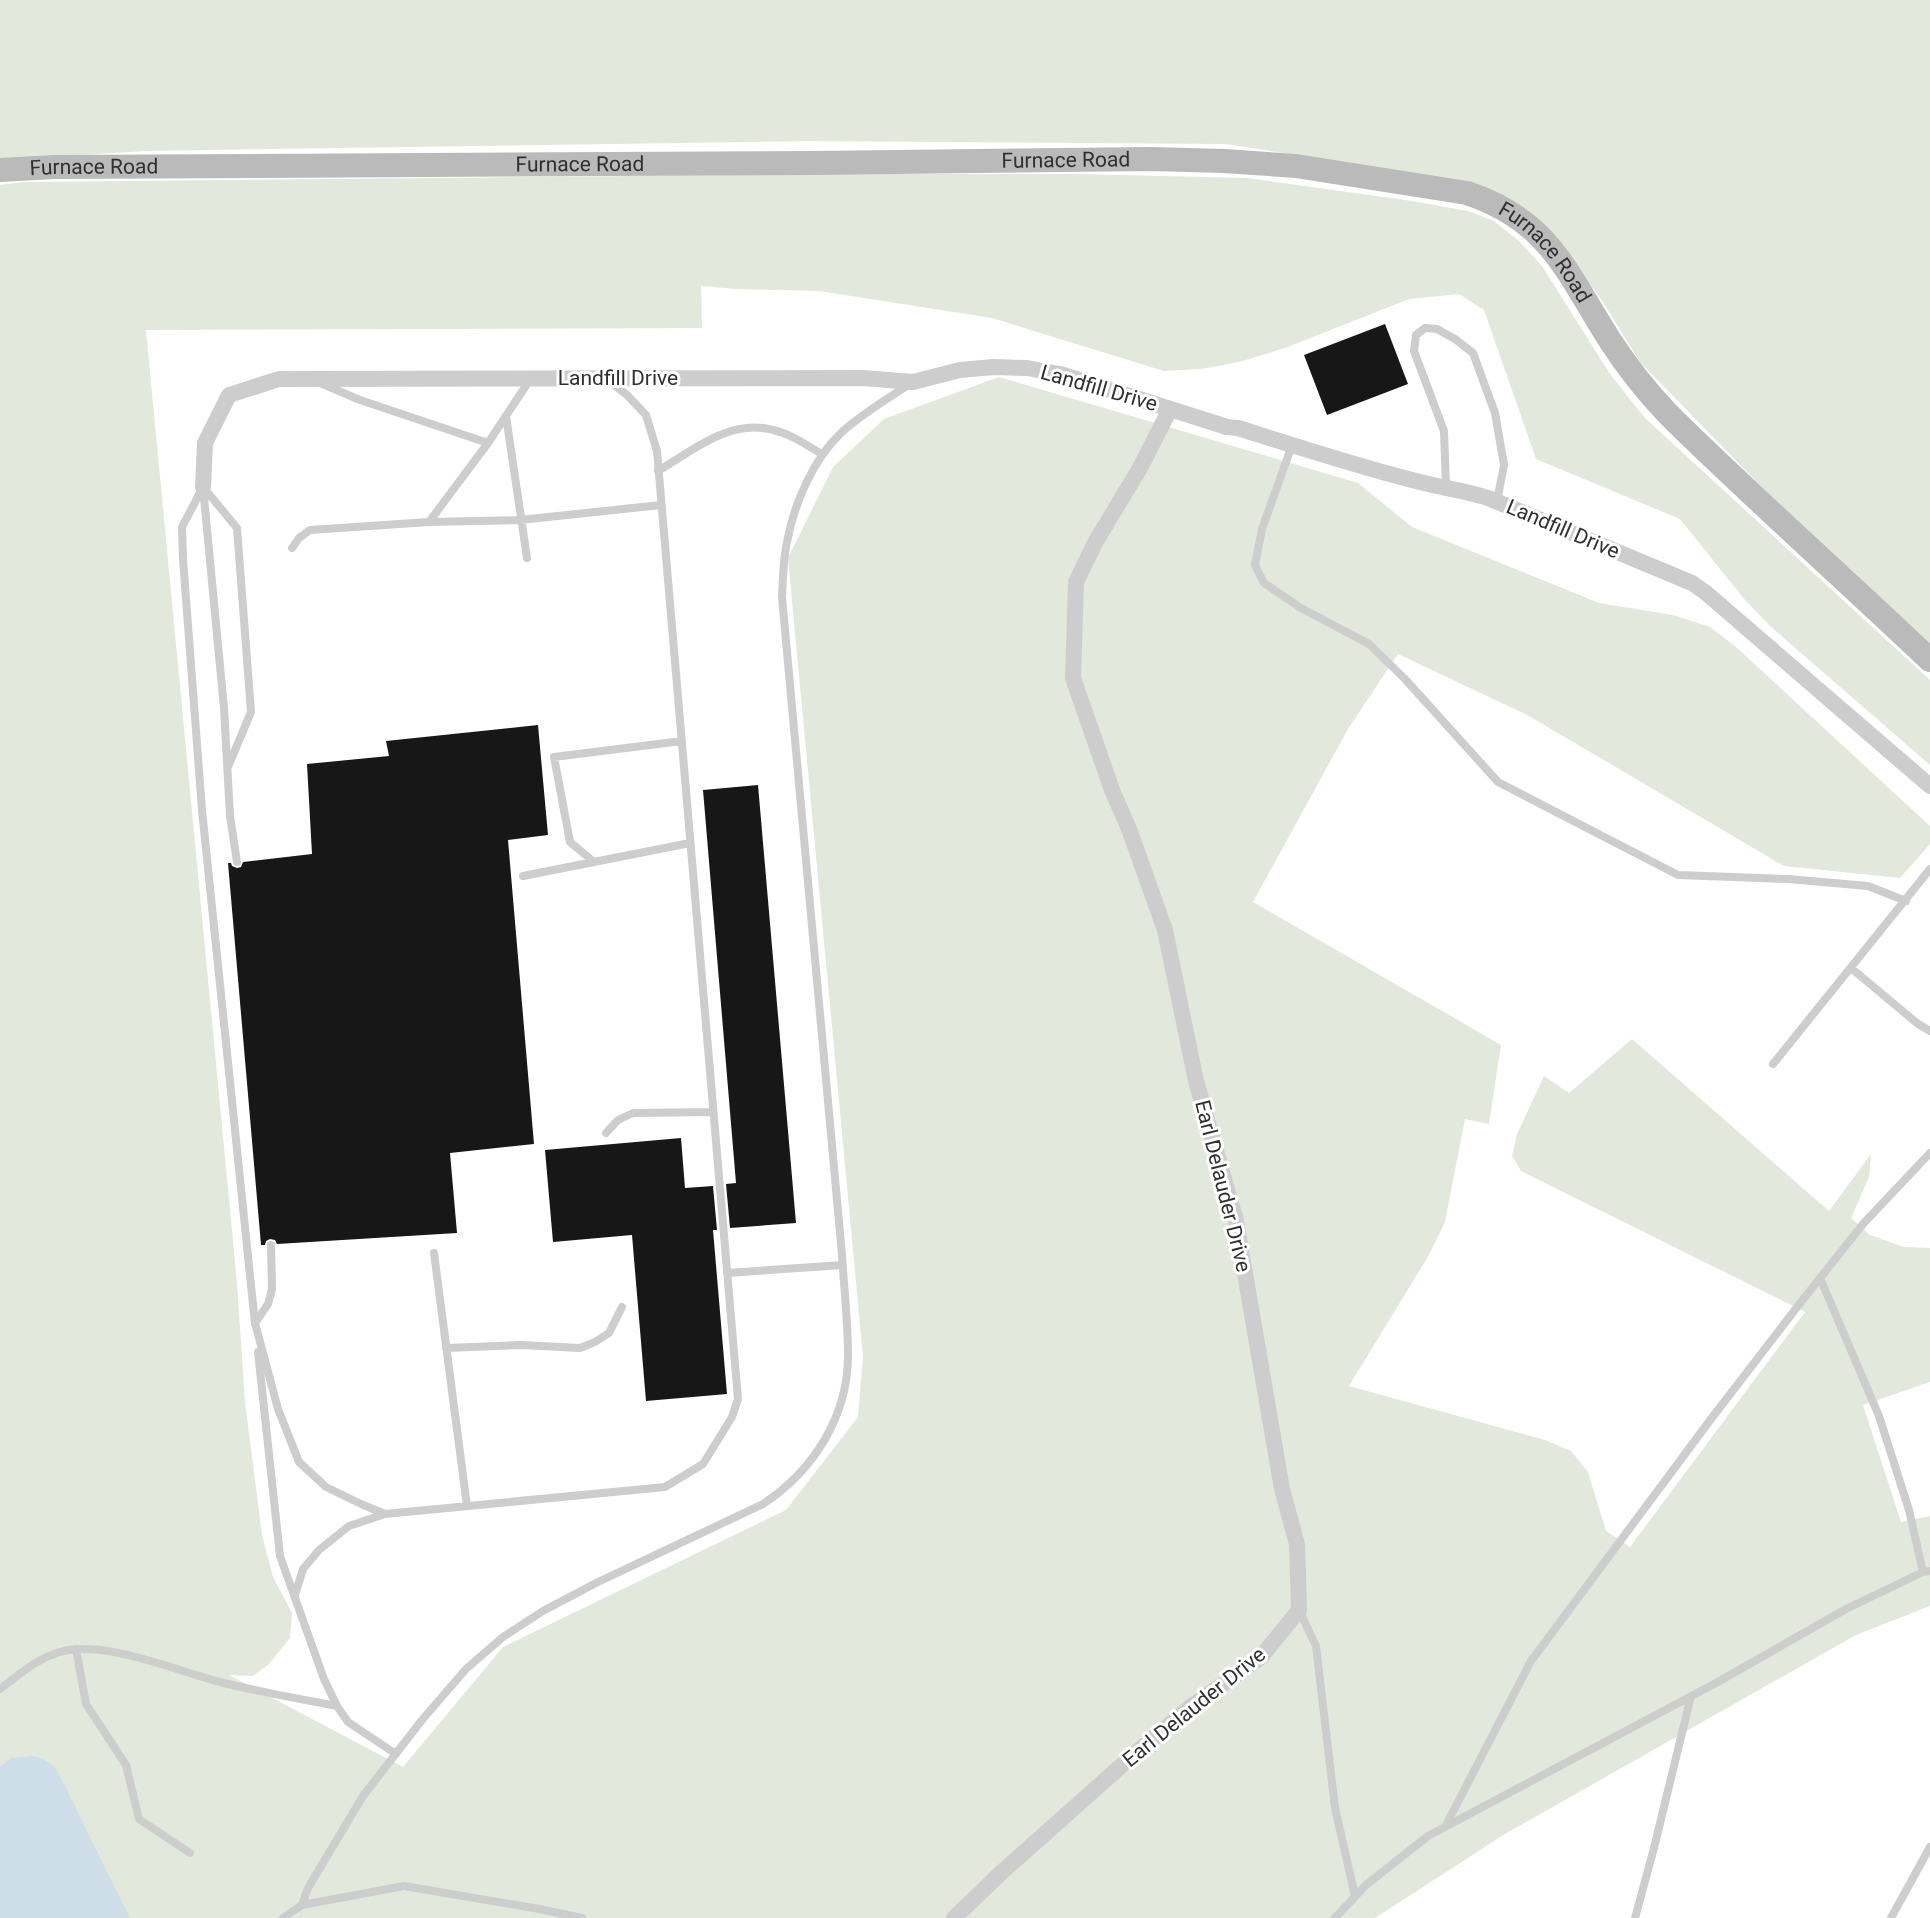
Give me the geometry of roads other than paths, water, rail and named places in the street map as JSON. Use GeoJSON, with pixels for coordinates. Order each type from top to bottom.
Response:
{"type":"FeatureCollection","features":[{"type":"Feature","properties":{"kind":"main road","name":"Furnace Road"},"geometry":{"type":"LineString","coordinates":[[0,170],[67,167],[1224,160],[1296,166],[1467,193],[1508,210],[1542,238],[1564,265],[1612,343],[1639,381],[1660,405],[1930,660]]}},
{"type":"Feature","properties":{"kind":"street","name":"Landfill Drive"},"geometry":{"type":"LineString","coordinates":[[202,487],[205,443],[229,395],[279,379],[862,378],[913,382],[960,370],[993,367],[1027,368],[1060,374],[1359,466],[1423,483],[1467,491],[1497,501],[1692,584],[1706,592],[1930,786]]}},
{"type":"Feature","properties":{"kind":"street","name":"Earl Delauder Drive"},"geometry":{"type":"LineString","coordinates":[[954,1918],[1003,1871],[1180,1715],[1261,1657],[1299,1610],[1297,1544],[1282,1489],[1236,1221],[1196,1081],[1165,930],[1073,678],[1076,582],[1096,541],[1140,468],[1170,409]]}},
{"type":"Feature","properties":{"kind":"lane"},"geometry":{"type":"LineString","coordinates":[[1446,487],[1444,431],[1414,351],[1416,335],[1425,328],[1437,329],[1473,353],[1495,413],[1504,465],[1497,501]]}},
{"type":"Feature","properties":{"kind":"lane"},"geometry":{"type":"LineString","coordinates":[[429,522],[488,443],[531,377]]}},
{"type":"Feature","properties":{"kind":"lane"},"geometry":{"type":"LineString","coordinates":[[294,1595],[303,1569],[319,1550],[349,1526],[385,1514],[665,1487],[703,1464],[732,1417],[738,1399],[657,451],[646,415],[606,378]]}},
{"type":"Feature","properties":{"kind":"lane"},"geometry":{"type":"LineString","coordinates":[[310,379],[360,400],[488,443]]}},
{"type":"Feature","properties":{"kind":"lane"},"geometry":{"type":"LineString","coordinates":[[302,1905],[308,1888],[363,1796],[422,1720],[466,1669],[502,1637],[543,1611],[763,1504],[798,1477],[825,1441],[833,1426],[843,1396],[848,1355],[842,1265],[782,597],[784,559],[787,540],[798,505],[822,454],[849,427],[913,382]]}},
{"type":"Feature","properties":{"kind":"lane"},"geometry":{"type":"LineString","coordinates":[[506,416],[527,558]]}},
{"type":"Feature","properties":{"kind":"lane"},"geometry":{"type":"LineString","coordinates":[[658,471],[714,438],[741,428],[772,430],[790,436],[822,454]]}},
{"type":"Feature","properties":{"kind":"lane"},"geometry":{"type":"LineString","coordinates":[[1292,445],[1260,538],[1255,565],[1264,583],[1301,608],[1369,645],[1405,679],[1498,782],[1678,875],[1788,879],[1868,886],[1906,901]]}},
{"type":"Feature","properties":{"kind":"lane"},"geometry":{"type":"LineString","coordinates":[[202,487],[237,528],[251,712],[227,770]]}},
{"type":"Feature","properties":{"kind":"lane"},"geometry":{"type":"LineString","coordinates":[[202,487],[224,708],[230,816],[237,862]]}},
{"type":"Feature","properties":{"kind":"lane"},"geometry":{"type":"LineString","coordinates":[[202,487],[182,527],[183,559],[202,810],[280,1556],[324,1679],[337,1706],[348,1722],[396,1754]]}},
{"type":"Feature","properties":{"kind":"lane"},"geometry":{"type":"LineString","coordinates":[[292,548],[299,538],[310,530],[429,522],[520,520],[661,505]]}},
{"type":"Feature","properties":{"kind":"lane"},"geometry":{"type":"LineString","coordinates":[[594,862],[570,842],[554,757],[682,741]]}},
{"type":"Feature","properties":{"kind":"lane"},"geometry":{"type":"LineString","coordinates":[[523,876],[690,843]]}},
{"type":"Feature","properties":{"kind":"lane"},"geometry":{"type":"LineString","coordinates":[[1773,1064],[1930,869]]}},
{"type":"Feature","properties":{"kind":"lane"},"geometry":{"type":"LineString","coordinates":[[1851,968],[1918,1024],[1930,1031]]}},
{"type":"Feature","properties":{"kind":"lane"},"geometry":{"type":"LineString","coordinates":[[606,1133],[618,1120],[633,1113],[713,1112]]}},
{"type":"Feature","properties":{"kind":"lane"},"geometry":{"type":"LineString","coordinates":[[1445,1827],[1531,1661],[1711,1419],[1820,1278],[1863,1224],[1930,1153]]}},
{"type":"Feature","properties":{"kind":"lane"},"geometry":{"type":"LineString","coordinates":[[271,1245],[272,1289],[268,1304],[255,1323],[278,1408],[298,1462],[326,1486],[385,1514]]}},
{"type":"Feature","properties":{"kind":"lane"},"geometry":{"type":"LineString","coordinates":[[434,1253],[467,1506]]}},
{"type":"Feature","properties":{"kind":"lane"},"geometry":{"type":"LineString","coordinates":[[727,1273],[842,1265]]}},
{"type":"Feature","properties":{"kind":"lane"},"geometry":{"type":"LineString","coordinates":[[1335,1918],[1366,1885],[1428,1836],[1691,1696],[1846,1609],[1926,1571],[1879,1416],[1820,1278]]}},
{"type":"Feature","properties":{"kind":"lane"},"geometry":{"type":"LineString","coordinates":[[446,1348],[521,1345],[580,1348],[609,1333],[622,1307]]}},
{"type":"Feature","properties":{"kind":"lane"},"geometry":{"type":"LineString","coordinates":[[1299,1610],[1316,1646],[1335,1808],[1355,1896]]}},
{"type":"Feature","properties":{"kind":"lane"},"geometry":{"type":"LineString","coordinates":[[0,1689],[22,1672],[54,1653],[76,1649],[109,1651],[223,1683],[337,1706]]}},
{"type":"Feature","properties":{"kind":"lane"},"geometry":{"type":"LineString","coordinates":[[76,1649],[86,1704],[126,1765],[139,1819],[190,1853]]}},
{"type":"Feature","properties":{"kind":"lane"},"geometry":{"type":"LineString","coordinates":[[1635,1918],[1691,1696]]}},
{"type":"Feature","properties":{"kind":"lane"},"geometry":{"type":"LineString","coordinates":[[1891,1918],[1930,1847]]}},
{"type":"Feature","properties":{"kind":"lane"},"geometry":{"type":"LineString","coordinates":[[283,1918],[302,1905],[404,1886],[582,1918]]}},
{"type":"Feature","properties":{"kind":"water"},"geometry":{"type":"Polygon","coordinates":[[[32,1756],[46,1761],[58,1772],[130,1918],[0,1918],[0,1767],[11,1758],[32,1756]]]}}]}
